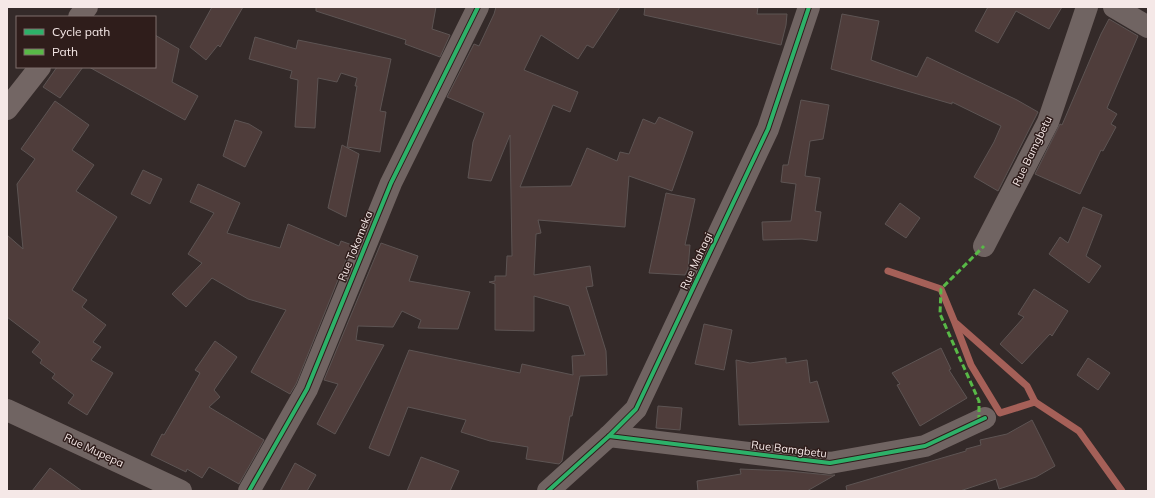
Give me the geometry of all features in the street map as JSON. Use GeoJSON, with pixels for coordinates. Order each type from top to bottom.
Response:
{"type":"FeatureCollection","features":[{"type":"Feature","properties":{"kind":"street"},"geometry":{"type":"LineString","coordinates":[[80,16],[87,7]]}},
{"type":"Feature","properties":{"kind":"street","name":"Rue Tokomeka"},"geometry":{"type":"LineString","coordinates":[[248,491],[307,389],[390,183],[478,7]]}},
{"type":"Feature","properties":{"kind":"street","name":"Rue Mahagi"},"geometry":{"type":"LineString","coordinates":[[548,491],[609,436],[636,409],[764,136],[809,7]]}},
{"type":"Feature","properties":{"kind":"street","name":"Rue Bamgbetu"},"geometry":{"type":"LineString","coordinates":[[984,246],[1048,122],[1087,7]]}},
{"type":"Feature","properties":{"kind":"street"},"geometry":{"type":"LineString","coordinates":[[1114,7],[1148,27]]}},
{"type":"Feature","properties":{"kind":"street"},"geometry":{"type":"LineString","coordinates":[[7,109],[39,68]]}},
{"type":"Feature","properties":{"kind":"street","name":"Rue Mupepa"},"geometry":{"type":"LineString","coordinates":[[7,410],[181,491]]}},
{"type":"Feature","properties":{"kind":"street","name":"Rue Bamgbetu"},"geometry":{"type":"LineString","coordinates":[[609,436],[830,463],[925,446],[985,418]]}},
{"type":"Feature","properties":{"kind":"building"},"geometry":{"type":"Polygon","coordinates":[[[212,7],[243,7],[220,47],[218,45],[206,60],[190,47],[212,7]]]}},
{"type":"Feature","properties":{"kind":"building"},"geometry":{"type":"Polygon","coordinates":[[[316,7],[436,7],[432,29],[450,35],[440,57],[405,44],[406,40],[316,11],[316,7]]]}},
{"type":"Feature","properties":{"kind":"building"},"geometry":{"type":"Polygon","coordinates":[[[496,7],[620,7],[593,48],[587,45],[578,59],[541,35],[524,70],[578,92],[570,112],[553,105],[520,187],[571,186],[587,148],[617,161],[620,152],[629,154],[643,119],[655,124],[659,117],[693,132],[672,191],[629,176],[625,227],[538,220],[541,233],[536,234],[534,275],[590,266],[593,286],[586,287],[606,351],[607,375],[580,376],[572,416],[570,416],[562,461],[559,464],[526,459],[528,447],[490,441],[461,432],[466,420],[408,407],[389,456],[369,448],[409,350],[520,373],[522,364],[573,375],[572,356],[585,355],[569,306],[534,296],[534,331],[495,330],[495,284],[489,282],[495,281],[495,276],[506,276],[507,256],[512,256],[510,135],[491,181],[468,178],[473,142],[484,113],[447,97],[474,44],[479,46],[496,7]]]}},
{"type":"Feature","properties":{"kind":"building"},"geometry":{"type":"Polygon","coordinates":[[[645,7],[758,7],[757,14],[787,14],[781,45],[644,15],[645,7]]]}},
{"type":"Feature","properties":{"kind":"building"},"geometry":{"type":"Polygon","coordinates":[[[988,7],[1062,7],[1049,29],[1016,11],[998,43],[975,31],[988,7]]]}},
{"type":"Feature","properties":{"kind":"building"},"geometry":{"type":"Polygon","coordinates":[[[842,14],[879,21],[871,60],[917,77],[927,57],[1017,100],[1038,112],[998,191],[974,177],[994,142],[1001,126],[952,102],[952,104],[831,69],[842,14]]]}},
{"type":"Feature","properties":{"kind":"building"},"geometry":{"type":"Polygon","coordinates":[[[1109,19],[1138,36],[1107,108],[1117,114],[1111,124],[1116,127],[1103,151],[1101,150],[1080,194],[1035,174],[1060,124],[1062,125],[1101,34],[1109,19]]]}},
{"type":"Feature","properties":{"kind":"building"},"geometry":{"type":"Polygon","coordinates":[[[156,36],[179,49],[172,82],[198,96],[185,120],[91,68],[156,68],[156,36]]]}},
{"type":"Feature","properties":{"kind":"building"},"geometry":{"type":"Polygon","coordinates":[[[255,37],[296,49],[298,40],[391,59],[380,111],[386,112],[380,152],[347,147],[357,78],[341,73],[337,82],[318,78],[315,128],[295,127],[298,80],[290,78],[292,71],[249,59],[255,37]]]}},
{"type":"Feature","properties":{"kind":"building"},"geometry":{"type":"Polygon","coordinates":[[[56,68],[82,68],[60,98],[43,87],[56,68]]]}},
{"type":"Feature","properties":{"kind":"building"},"geometry":{"type":"Polygon","coordinates":[[[801,100],[829,105],[823,139],[810,141],[805,176],[820,178],[815,211],[821,212],[817,241],[802,239],[763,240],[762,222],[791,221],[796,184],[781,182],[783,165],[788,165],[801,100]]]}},
{"type":"Feature","properties":{"kind":"building"},"geometry":{"type":"Polygon","coordinates":[[[55,101],[89,125],[72,150],[94,165],[76,191],[117,217],[72,290],[87,300],[82,307],[106,325],[93,342],[101,347],[91,360],[113,373],[87,415],[68,403],[74,395],[52,378],[55,374],[40,363],[42,360],[32,352],[40,342],[7,317],[7,235],[23,249],[17,184],[35,159],[21,149],[55,101]]]}},
{"type":"Feature","properties":{"kind":"building"},"geometry":{"type":"Polygon","coordinates":[[[235,120],[249,124],[262,132],[245,167],[223,156],[235,120]]]}},
{"type":"Feature","properties":{"kind":"building"},"geometry":{"type":"Polygon","coordinates":[[[342,145],[359,154],[346,217],[328,208],[342,145]]]}},
{"type":"Feature","properties":{"kind":"building"},"geometry":{"type":"Polygon","coordinates":[[[143,170],[162,179],[150,204],[131,194],[143,170]]]}},
{"type":"Feature","properties":{"kind":"building"},"geometry":{"type":"Polygon","coordinates":[[[198,184],[240,203],[227,233],[280,248],[288,224],[339,246],[341,241],[352,245],[296,384],[290,394],[251,372],[286,310],[248,299],[212,278],[186,307],[172,294],[202,263],[188,254],[214,213],[190,202],[198,184]]]}},
{"type":"Feature","properties":{"kind":"building"},"geometry":{"type":"Polygon","coordinates":[[[666,193],[695,199],[685,245],[690,245],[688,269],[685,275],[649,273],[666,193]]]}},
{"type":"Feature","properties":{"kind":"building"},"geometry":{"type":"Polygon","coordinates":[[[900,203],[920,218],[906,238],[885,224],[900,203]]]}},
{"type":"Feature","properties":{"kind":"building"},"geometry":{"type":"Polygon","coordinates":[[[1083,207],[1102,215],[1086,256],[1101,266],[1089,283],[1049,254],[1060,237],[1068,243],[1083,207]]]}},
{"type":"Feature","properties":{"kind":"building"},"geometry":{"type":"Polygon","coordinates":[[[381,243],[418,256],[409,281],[470,292],[458,329],[418,328],[421,320],[402,311],[393,327],[358,326],[356,340],[384,345],[335,434],[317,424],[338,384],[324,380],[381,243]]]}},
{"type":"Feature","properties":{"kind":"building"},"geometry":{"type":"Polygon","coordinates":[[[1034,289],[1068,311],[1052,336],[1050,334],[1022,364],[1000,344],[1024,317],[1018,314],[1034,289]]]}},
{"type":"Feature","properties":{"kind":"building"},"geometry":{"type":"Polygon","coordinates":[[[704,324],[732,330],[724,370],[695,364],[704,324]]]}},
{"type":"Feature","properties":{"kind":"building"},"geometry":{"type":"Polygon","coordinates":[[[215,341],[237,357],[214,390],[220,397],[209,407],[264,440],[239,484],[209,467],[202,478],[187,469],[186,472],[151,455],[162,434],[164,435],[200,373],[195,370],[215,341]]]}},
{"type":"Feature","properties":{"kind":"building"},"geometry":{"type":"Polygon","coordinates":[[[941,348],[951,369],[949,370],[967,398],[920,426],[897,385],[900,384],[892,373],[941,348]]]}},
{"type":"Feature","properties":{"kind":"building"},"geometry":{"type":"Polygon","coordinates":[[[786,358],[786,363],[807,360],[810,383],[817,381],[829,422],[739,425],[736,360],[750,363],[786,358]]]}},
{"type":"Feature","properties":{"kind":"building"},"geometry":{"type":"Polygon","coordinates":[[[1088,358],[1110,373],[1098,390],[1077,375],[1088,358]]]}},
{"type":"Feature","properties":{"kind":"building"},"geometry":{"type":"Polygon","coordinates":[[[658,406],[682,408],[680,430],[656,428],[658,406]]]}},
{"type":"Feature","properties":{"kind":"building"},"geometry":{"type":"Polygon","coordinates":[[[1032,420],[1055,466],[1036,477],[999,489],[996,479],[960,491],[847,491],[846,486],[966,451],[966,449],[981,445],[980,440],[1007,434],[1032,420]]]}},
{"type":"Feature","properties":{"kind":"building"},"geometry":{"type":"Polygon","coordinates":[[[421,457],[459,471],[450,491],[407,491],[421,457]]]}},
{"type":"Feature","properties":{"kind":"building"},"geometry":{"type":"Polygon","coordinates":[[[295,463],[316,475],[307,491],[280,491],[295,463]]]}},
{"type":"Feature","properties":{"kind":"building"},"geometry":{"type":"Polygon","coordinates":[[[50,468],[82,491],[32,491],[50,468]]]}},
{"type":"Feature","properties":{"kind":"building"},"geometry":{"type":"Polygon","coordinates":[[[740,469],[835,475],[807,491],[698,491],[697,481],[741,474],[740,469]]]}},
{"type":"Feature","properties":{"kind":"waterway"},"geometry":{"type":"LineString","coordinates":[[888,271],[941,289],[971,365],[1000,413],[1035,402],[1079,431],[1122,491]]}},
{"type":"Feature","properties":{"kind":"waterway"},"geometry":{"type":"LineString","coordinates":[[957,324],[1027,386],[1035,402]]}},
{"type":"Feature","properties":{"kind":"marked path"},"geometry":{"type":"LineString","coordinates":[[979,421],[979,401],[940,314],[941,289],[984,246]]}},
{"type":"Feature","properties":{"kind":"cycle path"},"geometry":{"type":"LineString","coordinates":[[249,491],[307,389],[391,183],[478,7]]}},
{"type":"Feature","properties":{"kind":"cycle path"},"geometry":{"type":"LineString","coordinates":[[548,491],[609,436],[636,409],[768,129],[809,7]]}},
{"type":"Feature","properties":{"kind":"cycle path"},"geometry":{"type":"LineString","coordinates":[[609,436],[830,463],[925,446],[985,418]]}}]}
